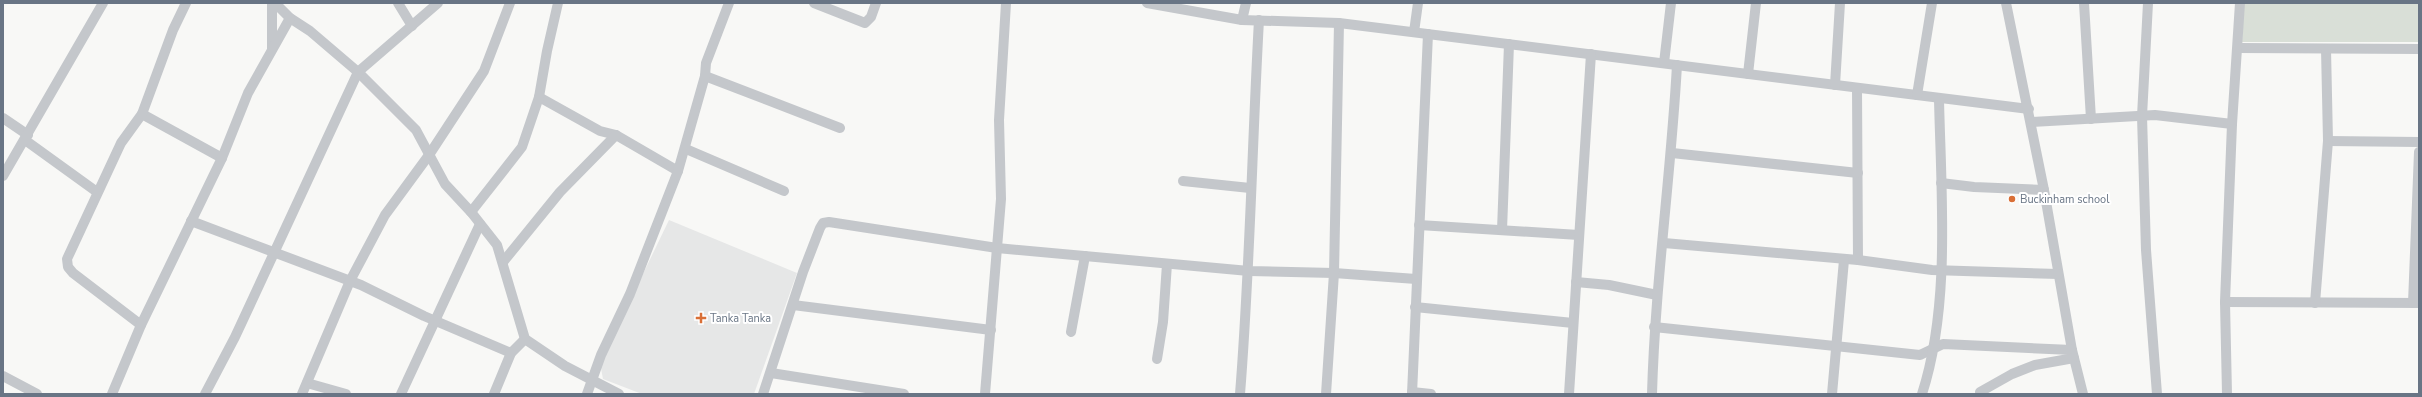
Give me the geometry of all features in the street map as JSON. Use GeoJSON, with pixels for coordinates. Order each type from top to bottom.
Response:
{"type":"FeatureCollection","features":[{"type":"Feature","properties":{"kind":"street"},"geometry":{"type":"LineString","coordinates":[[3,176],[27,137],[103,3]]}},
{"type":"Feature","properties":{"kind":"street"},"geometry":{"type":"LineString","coordinates":[[141,325],[73,273],[68,267],[67,259],[121,143],[142,114],[173,30],[186,3]]}},
{"type":"Feature","properties":{"kind":"street"},"geometry":{"type":"LineString","coordinates":[[274,3],[290,18],[310,31],[358,72],[416,130],[444,184],[471,212],[497,245],[524,339],[565,366],[620,394]]}},
{"type":"Feature","properties":{"kind":"street"},"geometry":{"type":"LineString","coordinates":[[272,50],[274,3]]}},
{"type":"Feature","properties":{"kind":"street"},"geometry":{"type":"LineString","coordinates":[[398,3],[412,26]]}},
{"type":"Feature","properties":{"kind":"street"},"geometry":{"type":"LineString","coordinates":[[205,394],[235,337],[274,250],[358,72],[438,3]]}},
{"type":"Feature","properties":{"kind":"street"},"geometry":{"type":"LineString","coordinates":[[302,394],[350,281],[385,215],[429,155],[484,71],[510,3]]}},
{"type":"Feature","properties":{"kind":"street"},"geometry":{"type":"LineString","coordinates":[[471,212],[522,146],[539,98],[546,52],[558,3]]}},
{"type":"Feature","properties":{"kind":"street"},"geometry":{"type":"LineString","coordinates":[[587,394],[593,381],[601,355],[630,294],[686,149],[705,76],[706,64],[729,3]]}},
{"type":"Feature","properties":{"kind":"street"},"geometry":{"type":"LineString","coordinates":[[814,3],[865,23],[871,17],[876,3]]}},
{"type":"Feature","properties":{"kind":"street"},"geometry":{"type":"LineString","coordinates":[[985,394],[1001,199],[999,120],[1006,3]]}},
{"type":"Feature","properties":{"kind":"street"},"geometry":{"type":"LineString","coordinates":[[1148,3],[1242,20],[1339,23],[2029,109]]}},
{"type":"Feature","properties":{"kind":"street"},"geometry":{"type":"LineString","coordinates":[[1242,20],[1246,3]]}},
{"type":"Feature","properties":{"kind":"street"},"geometry":{"type":"LineString","coordinates":[[1414,32],[1418,3]]}},
{"type":"Feature","properties":{"kind":"street"},"geometry":{"type":"LineString","coordinates":[[1664,63],[1671,3]]}},
{"type":"Feature","properties":{"kind":"street"},"geometry":{"type":"LineString","coordinates":[[1748,74],[1756,3]]}},
{"type":"Feature","properties":{"kind":"street"},"geometry":{"type":"LineString","coordinates":[[1835,85],[1840,3]]}},
{"type":"Feature","properties":{"kind":"street"},"geometry":{"type":"LineString","coordinates":[[1917,95],[1932,3]]}},
{"type":"Feature","properties":{"kind":"street"},"geometry":{"type":"LineString","coordinates":[[2006,3],[2029,109],[2073,354],[2083,394]]}},
{"type":"Feature","properties":{"kind":"street"},"geometry":{"type":"LineString","coordinates":[[2084,3],[2090,119]]}},
{"type":"Feature","properties":{"kind":"street"},"geometry":{"type":"LineString","coordinates":[[2148,3],[2142,116],[2146,250],[2157,394]]}},
{"type":"Feature","properties":{"kind":"street"},"geometry":{"type":"LineString","coordinates":[[2227,394],[2226,302],[2232,124],[2240,3]]}},
{"type":"Feature","properties":{"kind":"street"},"geometry":{"type":"LineString","coordinates":[[112,394],[141,325],[222,158],[248,93],[290,18]]}},
{"type":"Feature","properties":{"kind":"street"},"geometry":{"type":"LineString","coordinates":[[1240,394],[1249,271],[1250,188],[1259,20]]}},
{"type":"Feature","properties":{"kind":"street"},"geometry":{"type":"LineString","coordinates":[[1326,394],[1334,273],[1339,23]]}},
{"type":"Feature","properties":{"kind":"street"},"geometry":{"type":"LineString","coordinates":[[1428,34],[1412,393],[1431,394]]}},
{"type":"Feature","properties":{"kind":"street"},"geometry":{"type":"LineString","coordinates":[[1502,230],[1510,44]]}},
{"type":"Feature","properties":{"kind":"street"},"geometry":{"type":"LineString","coordinates":[[2238,48],[2419,49]]}},
{"type":"Feature","properties":{"kind":"street"},"geometry":{"type":"LineString","coordinates":[[2315,303],[2328,141],[2326,49]]}},
{"type":"Feature","properties":{"kind":"street"},"geometry":{"type":"LineString","coordinates":[[1569,394],[1591,54]]}},
{"type":"Feature","properties":{"kind":"street"},"geometry":{"type":"LineString","coordinates":[[1652,394],[1654,327],[1664,243],[1672,153],[1677,65]]}},
{"type":"Feature","properties":{"kind":"street"},"geometry":{"type":"LineString","coordinates":[[705,76],[840,128]]}},
{"type":"Feature","properties":{"kind":"street"},"geometry":{"type":"LineString","coordinates":[[1857,88],[1858,260]]}},
{"type":"Feature","properties":{"kind":"street"},"geometry":{"type":"LineString","coordinates":[[539,98],[600,131],[616,135],[678,171]]}},
{"type":"Feature","properties":{"kind":"street"},"geometry":{"type":"LineString","coordinates":[[1922,394],[1935,348],[1941,270],[1939,98]]}},
{"type":"Feature","properties":{"kind":"street"},"geometry":{"type":"LineString","coordinates":[[142,114],[222,158]]}},
{"type":"Feature","properties":{"kind":"street"},"geometry":{"type":"LineString","coordinates":[[2031,122],[2142,116],[2232,124]]}},
{"type":"Feature","properties":{"kind":"street"},"geometry":{"type":"LineString","coordinates":[[3,118],[97,192]]}},
{"type":"Feature","properties":{"kind":"street"},"geometry":{"type":"LineString","coordinates":[[503,262],[560,192],[616,135]]}},
{"type":"Feature","properties":{"kind":"street"},"geometry":{"type":"LineString","coordinates":[[2328,141],[2419,142]]}},
{"type":"Feature","properties":{"kind":"street"},"geometry":{"type":"LineString","coordinates":[[686,149],[784,191]]}},
{"type":"Feature","properties":{"kind":"street"},"geometry":{"type":"LineString","coordinates":[[2226,302],[2416,303],[2419,152]]}},
{"type":"Feature","properties":{"kind":"street"},"geometry":{"type":"LineString","coordinates":[[1672,153],[1858,173]]}},
{"type":"Feature","properties":{"kind":"street"},"geometry":{"type":"LineString","coordinates":[[1183,181],[1250,188]]}},
{"type":"Feature","properties":{"kind":"street"},"geometry":{"type":"LineString","coordinates":[[1941,183],[1974,187],[2044,190]]}},
{"type":"Feature","properties":{"kind":"street"},"geometry":{"type":"LineString","coordinates":[[191,221],[274,250],[350,281],[435,321],[511,353]]}},
{"type":"Feature","properties":{"kind":"street"},"geometry":{"type":"LineString","coordinates":[[763,394],[772,373],[803,272],[823,223],[829,222],[997,248],[1249,271],[1334,273],[1416,279]]}},
{"type":"Feature","properties":{"kind":"street"},"geometry":{"type":"LineString","coordinates":[[400,394],[480,224]]}},
{"type":"Feature","properties":{"kind":"street"},"geometry":{"type":"LineString","coordinates":[[1419,225],[1579,235]]}},
{"type":"Feature","properties":{"kind":"street"},"geometry":{"type":"LineString","coordinates":[[1664,243],[1844,260],[1858,260],[1941,270],[2058,274]]}},
{"type":"Feature","properties":{"kind":"street"},"geometry":{"type":"LineString","coordinates":[[1071,332],[1085,256]]}},
{"type":"Feature","properties":{"kind":"street"},"geometry":{"type":"LineString","coordinates":[[1832,394],[1835,346],[1844,260]]}},
{"type":"Feature","properties":{"kind":"street"},"geometry":{"type":"LineString","coordinates":[[1157,359],[1163,322],[1167,264]]}},
{"type":"Feature","properties":{"kind":"street"},"geometry":{"type":"LineString","coordinates":[[1576,282],[1609,285],[1657,295]]}},
{"type":"Feature","properties":{"kind":"street"},"geometry":{"type":"LineString","coordinates":[[793,305],[991,330]]}},
{"type":"Feature","properties":{"kind":"street"},"geometry":{"type":"LineString","coordinates":[[1415,307],[1573,323]]}},
{"type":"Feature","properties":{"kind":"street"},"geometry":{"type":"LineString","coordinates":[[1654,327],[1920,355],[1943,344],[2073,354]]}},
{"type":"Feature","properties":{"kind":"street"},"geometry":{"type":"LineString","coordinates":[[494,394],[511,353],[524,339]]}},
{"type":"Feature","properties":{"kind":"street"},"geometry":{"type":"LineString","coordinates":[[1980,392],[2012,374],[2034,365],[2073,354]]}},
{"type":"Feature","properties":{"kind":"street"},"geometry":{"type":"LineString","coordinates":[[772,373],[904,394]]}},
{"type":"Feature","properties":{"kind":"street"},"geometry":{"type":"LineString","coordinates":[[3,376],[37,394]]}},
{"type":"Feature","properties":{"kind":"street"},"geometry":{"type":"LineString","coordinates":[[307,383],[346,394]]}},
{"type":"Feature","properties":{"kind":"shaded area"},"geometry":{"type":"Polygon","coordinates":[[[2244,3],[2419,3],[2419,42],[2242,42],[2244,3]]]}},
{"type":"Feature","properties":{"kind":"shaded area","name":"Tanka Tanka"},"geometry":{"type":"Polygon","coordinates":[[[669,220],[797,273],[754,394],[642,394],[603,379],[600,363],[669,220]]]}},
{"type":"Feature","properties":{"kind":"place","name":"Buckinham school"},"geometry":{"type":"Point","coordinates":[2012,199]}},
{"type":"Feature","properties":{"kind":"place","name":"Tanka Tanka"},"geometry":{"type":"Point","coordinates":[701,318]}}]}
